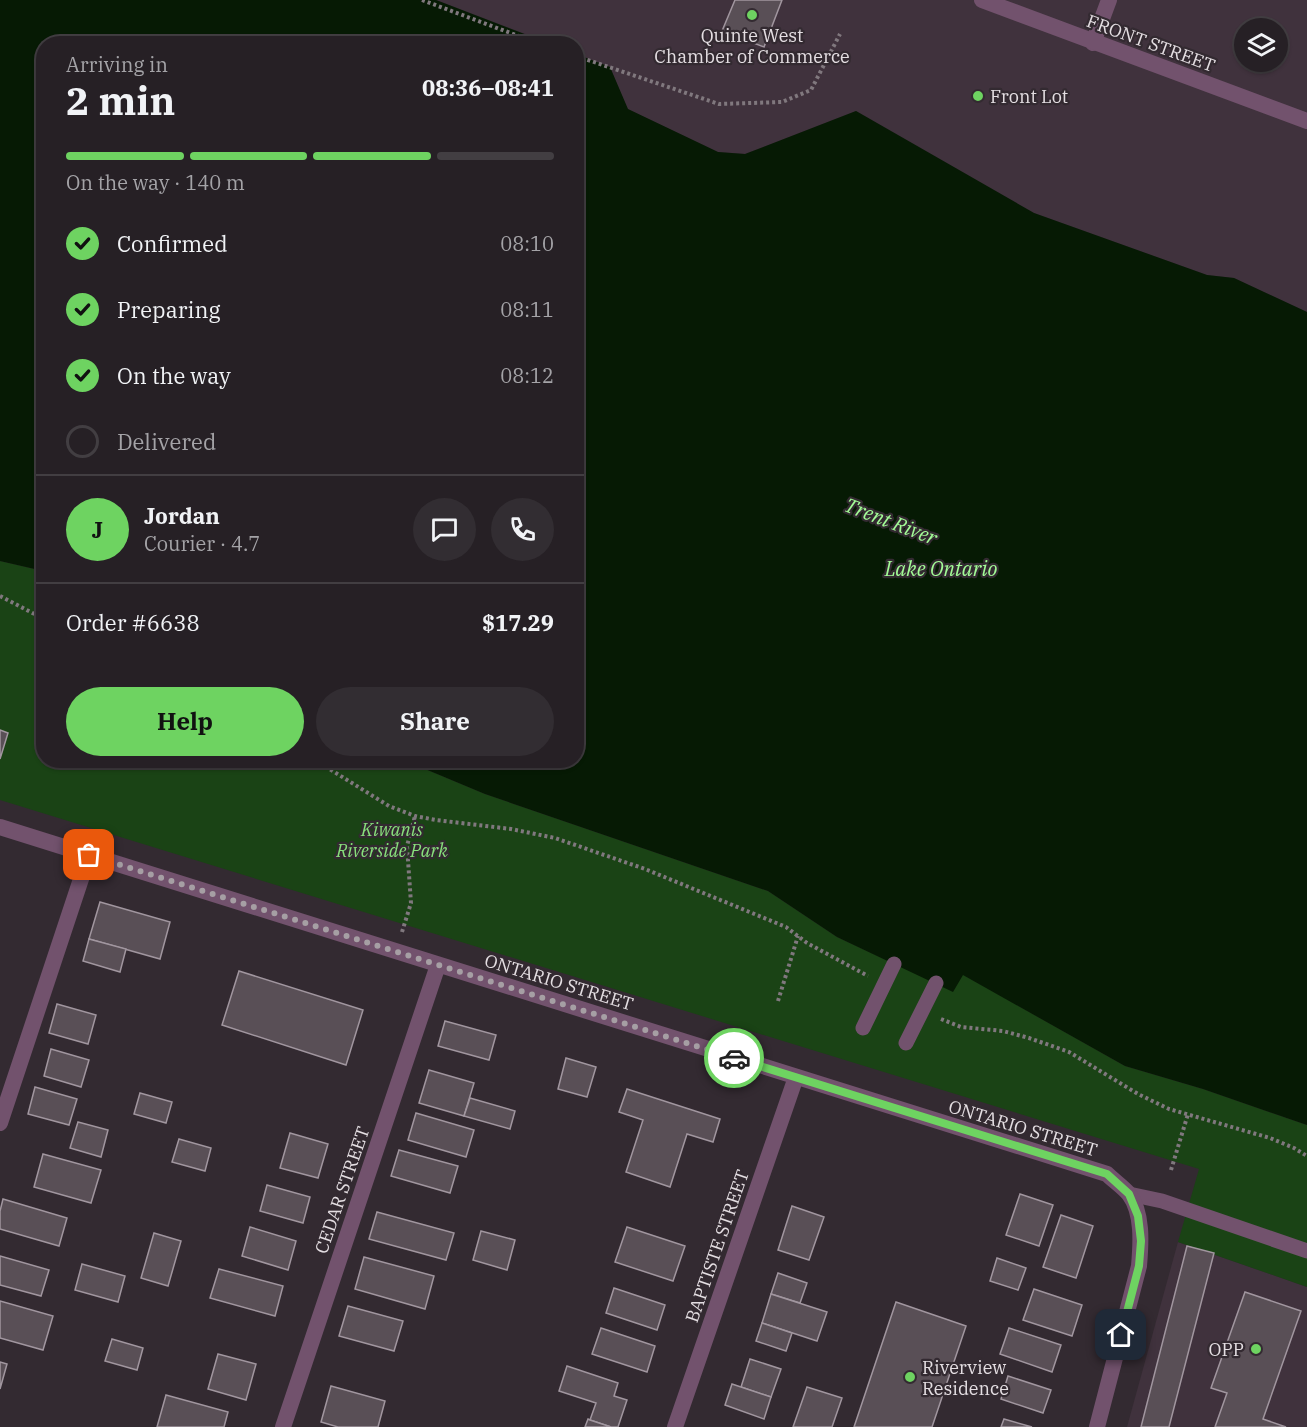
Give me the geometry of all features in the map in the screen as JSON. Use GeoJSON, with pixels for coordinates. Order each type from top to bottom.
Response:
{"type":"FeatureCollection","features":[{"type":"Feature","properties":{"kind":"street","name":"FRONT STREET"},"geometry":{"type":"LineString","coordinates":[[982,0],[1307,121]]}},
{"type":"Feature","properties":{"kind":"street"},"geometry":{"type":"LineString","coordinates":[[1093,43],[1109,0]]}},
{"type":"Feature","properties":{"kind":"street","name":"ONTARIO STREET"},"geometry":{"type":"LineString","coordinates":[[0,827],[1107,1174],[1129,1194]]}},
{"type":"Feature","properties":{"kind":"street"},"geometry":{"type":"LineString","coordinates":[[0,1123],[89,855]]}},
{"type":"Feature","properties":{"kind":"street","name":"CEDAR STREET"},"geometry":{"type":"LineString","coordinates":[[283,1427],[438,964]]}},
{"type":"Feature","properties":{"kind":"street","name":"BAPTISTE STREET"},"geometry":{"type":"LineString","coordinates":[[675,1427],[796,1077]]}},
{"type":"Feature","properties":{"kind":"street"},"geometry":{"type":"LineString","coordinates":[[1096,1427],[1139,1266],[1141,1241],[1139,1225],[1129,1194]]}},
{"type":"Feature","properties":{"kind":"lane"},"geometry":{"type":"LineString","coordinates":[[863,1028],[894,964]]}},
{"type":"Feature","properties":{"kind":"lane"},"geometry":{"type":"LineString","coordinates":[[906,1042],[936,983]]}},
{"type":"Feature","properties":{"kind":"lane"},"geometry":{"type":"LineString","coordinates":[[1129,1194],[1162,1201],[1307,1251]]}},
{"type":"Feature","properties":{"kind":"path"},"geometry":{"type":"LineString","coordinates":[[422,0],[519,36]]}},
{"type":"Feature","properties":{"kind":"path"},"geometry":{"type":"LineString","coordinates":[[584,59],[719,104],[782,102],[811,90],[840,34]]}},
{"type":"Feature","properties":{"kind":"path"},"geometry":{"type":"LineString","coordinates":[[0,596],[36,615]]}},
{"type":"Feature","properties":{"kind":"path"},"geometry":{"type":"LineString","coordinates":[[328,768],[389,806],[415,816],[511,829],[555,838],[645,869],[786,927],[884,985]]}},
{"type":"Feature","properties":{"kind":"path"},"geometry":{"type":"LineString","coordinates":[[393,951],[407,920],[411,903],[407,846],[415,816]]}},
{"type":"Feature","properties":{"kind":"path"},"geometry":{"type":"LineString","coordinates":[[778,1001],[798,936]]}},
{"type":"Feature","properties":{"kind":"path"},"geometry":{"type":"LineString","coordinates":[[924,1006],[948,1024],[1003,1030],[1069,1052],[1138,1094],[1169,1109],[1270,1138],[1307,1156]]}},
{"type":"Feature","properties":{"kind":"path"},"geometry":{"type":"LineString","coordinates":[[1171,1170],[1188,1114]]}},
{"type":"Feature","properties":{"kind":"shaded area"},"geometry":{"type":"Polygon","coordinates":[[[436,0],[1307,0],[1307,312],[1234,278],[1207,275],[1034,213],[856,111],[745,154],[718,152],[627,109],[610,67],[584,57],[584,36],[531,36],[436,0]]]}},
{"type":"Feature","properties":{"kind":"shaded area"},"geometry":{"type":"Polygon","coordinates":[[[1178,1242],[1307,1287],[1307,1427],[1127,1427],[1178,1242]]]}},
{"type":"Feature","properties":{"kind":"green space","name":"Kiwanis Riverside Park"},"geometry":{"type":"Polygon","coordinates":[[[0,561],[36,569],[36,768],[423,768],[485,794],[768,891],[837,937],[953,991],[962,974],[1125,1066],[1203,1089],[1307,1125],[1307,1287],[1178,1242],[1199,1169],[0,800],[0,561]]]}},
{"type":"Feature","properties":{"kind":"water"},"geometry":{"type":"Polygon","coordinates":[[[0,0],[436,0],[530,36],[36,36],[36,569],[0,561],[0,0]]]}},
{"type":"Feature","properties":{"kind":"water","name":"Lake Ontario"},"geometry":{"type":"Polygon","coordinates":[[[584,57],[610,67],[628,109],[718,152],[745,154],[856,111],[1034,213],[1207,275],[1234,278],[1307,312],[1307,1125],[1203,1089],[1125,1066],[963,975],[953,992],[837,937],[768,891],[485,794],[423,768],[584,768],[584,57]]]}},
{"type":"Feature","properties":{"kind":"building","name":"Quinte West Chamber of Commerce"},"geometry":{"type":"Polygon","coordinates":[[[735,0],[782,0],[764,47],[722,31],[735,0]]]}},
{"type":"Feature","properties":{"kind":"building"},"geometry":{"type":"Polygon","coordinates":[[[0,730],[8,733],[0,759],[0,730]]]}},
{"type":"Feature","properties":{"kind":"building"},"geometry":{"type":"Polygon","coordinates":[[[100,902],[170,922],[160,959],[89,939],[100,902]]]}},
{"type":"Feature","properties":{"kind":"building"},"geometry":{"type":"Polygon","coordinates":[[[89,939],[126,949],[120,972],[83,961],[89,939]]]}},
{"type":"Feature","properties":{"kind":"building"},"geometry":{"type":"Polygon","coordinates":[[[239,971],[363,1010],[346,1065],[222,1025],[239,971]]]}},
{"type":"Feature","properties":{"kind":"building"},"geometry":{"type":"Polygon","coordinates":[[[57,1004],[96,1015],[88,1044],[49,1033],[57,1004]]]}},
{"type":"Feature","properties":{"kind":"building"},"geometry":{"type":"Polygon","coordinates":[[[445,1021],[496,1035],[489,1060],[438,1046],[445,1021]]]}},
{"type":"Feature","properties":{"kind":"building"},"geometry":{"type":"Polygon","coordinates":[[[51,1049],[89,1060],[81,1087],[44,1076],[51,1049]]]}},
{"type":"Feature","properties":{"kind":"building"},"geometry":{"type":"Polygon","coordinates":[[[566,1058],[596,1067],[587,1097],[558,1089],[566,1058]]]}},
{"type":"Feature","properties":{"kind":"building"},"geometry":{"type":"Polygon","coordinates":[[[429,1070],[474,1083],[464,1116],[419,1103],[429,1070]]]}},
{"type":"Feature","properties":{"kind":"building"},"geometry":{"type":"Polygon","coordinates":[[[35,1087],[77,1099],[69,1125],[28,1114],[35,1087]]]}},
{"type":"Feature","properties":{"kind":"building"},"geometry":{"type":"Polygon","coordinates":[[[627,1089],[720,1119],[713,1142],[687,1134],[670,1187],[626,1172],[643,1120],[619,1112],[627,1089]]]}},
{"type":"Feature","properties":{"kind":"building"},"geometry":{"type":"Polygon","coordinates":[[[140,1093],[172,1102],[166,1123],[134,1114],[140,1093]]]}},
{"type":"Feature","properties":{"kind":"building"},"geometry":{"type":"Polygon","coordinates":[[[470,1098],[515,1111],[510,1129],[464,1116],[470,1098]]]}},
{"type":"Feature","properties":{"kind":"building"},"geometry":{"type":"Polygon","coordinates":[[[416,1113],[474,1130],[466,1157],[408,1140],[416,1113]]]}},
{"type":"Feature","properties":{"kind":"building"},"geometry":{"type":"Polygon","coordinates":[[[78,1122],[108,1130],[101,1157],[70,1148],[78,1122]]]}},
{"type":"Feature","properties":{"kind":"building"},"geometry":{"type":"Polygon","coordinates":[[[290,1133],[328,1144],[318,1178],[280,1168],[290,1133]]]}},
{"type":"Feature","properties":{"kind":"building"},"geometry":{"type":"Polygon","coordinates":[[[179,1139],[211,1148],[205,1171],[172,1162],[179,1139]]]}},
{"type":"Feature","properties":{"kind":"building"},"geometry":{"type":"Polygon","coordinates":[[[399,1150],[458,1166],[450,1193],[391,1176],[399,1150]]]}},
{"type":"Feature","properties":{"kind":"building"},"geometry":{"type":"Polygon","coordinates":[[[43,1154],[101,1170],[91,1203],[34,1187],[43,1154]]]}},
{"type":"Feature","properties":{"kind":"building"},"geometry":{"type":"Polygon","coordinates":[[[267,1185],[310,1197],[303,1223],[260,1211],[267,1185]]]}},
{"type":"Feature","properties":{"kind":"building"},"geometry":{"type":"Polygon","coordinates":[[[1020,1194],[1053,1205],[1039,1246],[1006,1235],[1020,1194]]]}},
{"type":"Feature","properties":{"kind":"building"},"geometry":{"type":"Polygon","coordinates":[[[3,1199],[67,1218],[59,1246],[0,1229],[3,1199]]]}},
{"type":"Feature","properties":{"kind":"building"},"geometry":{"type":"Polygon","coordinates":[[[792,1206],[824,1217],[809,1260],[778,1250],[792,1206]]]}},
{"type":"Feature","properties":{"kind":"building"},"geometry":{"type":"Polygon","coordinates":[[[377,1212],[454,1233],[446,1260],[369,1239],[377,1212]]]}},
{"type":"Feature","properties":{"kind":"building"},"geometry":{"type":"Polygon","coordinates":[[[1061,1215],[1093,1226],[1076,1278],[1043,1267],[1061,1215]]]}},
{"type":"Feature","properties":{"kind":"building"},"geometry":{"type":"Polygon","coordinates":[[[250,1227],[296,1241],[288,1270],[242,1256],[250,1227]]]}},
{"type":"Feature","properties":{"kind":"building"},"geometry":{"type":"Polygon","coordinates":[[[627,1227],[685,1246],[673,1281],[615,1262],[627,1227]]]}},
{"type":"Feature","properties":{"kind":"building"},"geometry":{"type":"Polygon","coordinates":[[[481,1231],[515,1240],[507,1270],[473,1260],[481,1231]]]}},
{"type":"Feature","properties":{"kind":"building"},"geometry":{"type":"Polygon","coordinates":[[[154,1233],[181,1241],[168,1286],[141,1278],[154,1233]]]}},
{"type":"Feature","properties":{"kind":"building"},"geometry":{"type":"Polygon","coordinates":[[[1187,1246],[1214,1253],[1169,1427],[1141,1427],[1187,1246]]]}},
{"type":"Feature","properties":{"kind":"building"},"geometry":{"type":"Polygon","coordinates":[[[0,1256],[49,1270],[41,1296],[0,1285],[0,1256]]]}},
{"type":"Feature","properties":{"kind":"building"},"geometry":{"type":"Polygon","coordinates":[[[364,1257],[434,1276],[425,1309],[355,1289],[364,1257]]]}},
{"type":"Feature","properties":{"kind":"building"},"geometry":{"type":"Polygon","coordinates":[[[997,1258],[1026,1268],[1018,1290],[990,1281],[997,1258]]]}},
{"type":"Feature","properties":{"kind":"building"},"geometry":{"type":"Polygon","coordinates":[[[82,1264],[125,1276],[118,1302],[75,1290],[82,1264]]]}},
{"type":"Feature","properties":{"kind":"building"},"geometry":{"type":"Polygon","coordinates":[[[219,1269],[283,1286],[275,1316],[210,1298],[219,1269]]]}},
{"type":"Feature","properties":{"kind":"building"},"geometry":{"type":"Polygon","coordinates":[[[778,1273],[807,1283],[800,1303],[771,1294],[778,1273]]]}},
{"type":"Feature","properties":{"kind":"building"},"geometry":{"type":"Polygon","coordinates":[[[614,1288],[665,1305],[657,1330],[606,1313],[614,1288]]]}},
{"type":"Feature","properties":{"kind":"building"},"geometry":{"type":"Polygon","coordinates":[[[1034,1289],[1082,1305],[1072,1336],[1023,1320],[1034,1289]]]}},
{"type":"Feature","properties":{"kind":"building","name":"OPP"},"geometry":{"type":"Polygon","coordinates":[[[1245,1292],[1301,1311],[1263,1419],[1286,1427],[1215,1427],[1227,1393],[1211,1388],[1245,1292]]]}},
{"type":"Feature","properties":{"kind":"building"},"geometry":{"type":"Polygon","coordinates":[[[771,1294],[827,1312],[817,1341],[762,1323],[771,1294]]]}},
{"type":"Feature","properties":{"kind":"building"},"geometry":{"type":"Polygon","coordinates":[[[0,1301],[53,1316],[43,1350],[0,1338],[0,1301]]]}},
{"type":"Feature","properties":{"kind":"building","name":"Riverview Residence"},"geometry":{"type":"Polygon","coordinates":[[[896,1302],[966,1326],[932,1427],[854,1427],[896,1302]]]}},
{"type":"Feature","properties":{"kind":"building"},"geometry":{"type":"Polygon","coordinates":[[[348,1306],[403,1321],[394,1351],[339,1336],[348,1306]]]}},
{"type":"Feature","properties":{"kind":"building"},"geometry":{"type":"Polygon","coordinates":[[[762,1323],[792,1333],[786,1351],[756,1341],[762,1323]]]}},
{"type":"Feature","properties":{"kind":"building"},"geometry":{"type":"Polygon","coordinates":[[[601,1328],[655,1346],[647,1372],[592,1354],[601,1328]]]}},
{"type":"Feature","properties":{"kind":"building"},"geometry":{"type":"Polygon","coordinates":[[[1009,1328],[1061,1345],[1052,1372],[1000,1354],[1009,1328]]]}},
{"type":"Feature","properties":{"kind":"building"},"geometry":{"type":"Polygon","coordinates":[[[112,1339],[143,1348],[137,1370],[105,1361],[112,1339]]]}},
{"type":"Feature","properties":{"kind":"building"},"geometry":{"type":"Polygon","coordinates":[[[218,1354],[256,1364],[246,1400],[208,1389],[218,1354]]]}},
{"type":"Feature","properties":{"kind":"building"},"geometry":{"type":"Polygon","coordinates":[[[750,1359],[781,1369],[771,1397],[741,1387],[750,1359]]]}},
{"type":"Feature","properties":{"kind":"building"},"geometry":{"type":"Polygon","coordinates":[[[0,1362],[7,1364],[0,1389],[0,1362]]]}},
{"type":"Feature","properties":{"kind":"building"},"geometry":{"type":"Polygon","coordinates":[[[567,1366],[618,1383],[614,1396],[627,1400],[618,1427],[590,1420],[596,1403],[559,1391],[567,1366]]]}},
{"type":"Feature","properties":{"kind":"building"},"geometry":{"type":"Polygon","coordinates":[[[1008,1376],[1051,1390],[1043,1413],[1001,1399],[1008,1376]]]}},
{"type":"Feature","properties":{"kind":"building"},"geometry":{"type":"Polygon","coordinates":[[[732,1384],[771,1397],[764,1419],[725,1405],[732,1384]]]}},
{"type":"Feature","properties":{"kind":"building"},"geometry":{"type":"Polygon","coordinates":[[[331,1386],[385,1401],[378,1427],[338,1427],[321,1422],[331,1386]]]}},
{"type":"Feature","properties":{"kind":"building"},"geometry":{"type":"Polygon","coordinates":[[[807,1387],[842,1398],[832,1427],[793,1427],[807,1387]]]}},
{"type":"Feature","properties":{"kind":"building"},"geometry":{"type":"Polygon","coordinates":[[[166,1395],[228,1412],[224,1427],[157,1427],[166,1395]]]}},
{"type":"Feature","properties":{"kind":"building"},"geometry":{"type":"Polygon","coordinates":[[[588,1419],[590,1420],[611,1427],[585,1427],[588,1419]]]}},
{"type":"Feature","properties":{"kind":"building"},"geometry":{"type":"Polygon","coordinates":[[[1004,1419],[1032,1427],[1001,1427],[1004,1419]]]}},
{"type":"Feature","properties":{"kind":"way so far"},"geometry":{"type":"LineString","coordinates":[[89,855],[734,1058]]}},
{"type":"Feature","properties":{"kind":"place","name":"Quinte West Chamber of Commerce"},"geometry":{"type":"Point","coordinates":[752,15]}},
{"type":"Feature","properties":{"kind":"place","name":"Front Lot"},"geometry":{"type":"Point","coordinates":[978,96]}},
{"type":"Feature","properties":{"kind":"place","name":"OPP"},"geometry":{"type":"Point","coordinates":[1256,1349]}},
{"type":"Feature","properties":{"kind":"place","name":"Riverview Residence"},"geometry":{"type":"Point","coordinates":[910,1377]}},
{"type":"Feature","properties":{"kind":"route"},"geometry":{"type":"LineString","coordinates":[[734,1058],[1107,1174],[1129,1194],[1138,1216],[1141,1241],[1139,1266],[1121,1335]]}},
{"type":"Feature","properties":{"kind":"water label","name":"Trent River"},"geometry":{"type":"Point","coordinates":[891,521]}}]}
